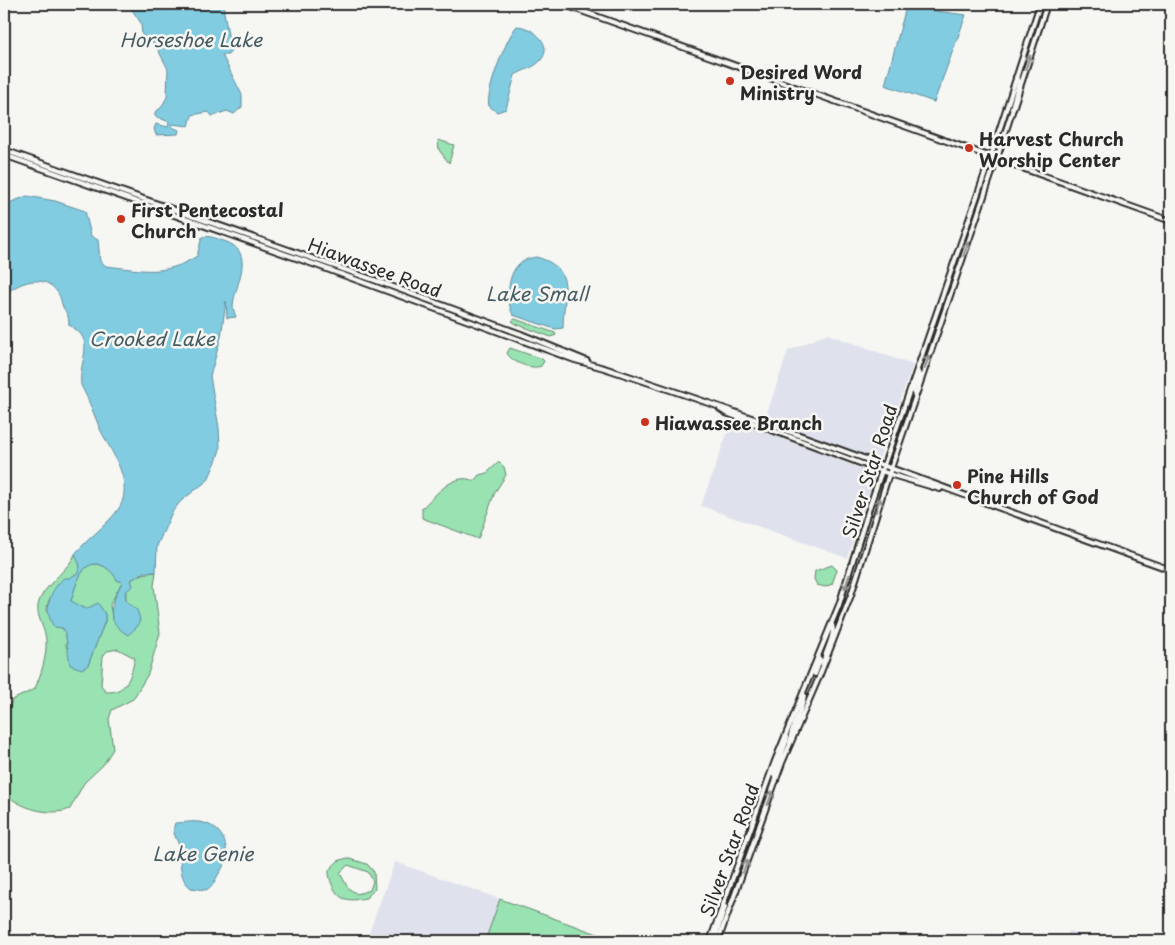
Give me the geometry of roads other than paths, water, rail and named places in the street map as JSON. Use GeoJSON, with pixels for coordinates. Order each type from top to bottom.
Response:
{"type":"FeatureCollection","features":[{"type":"Feature","properties":{"kind":"main road"},"geometry":{"type":"LineString","coordinates":[[562,4],[1171,221]]}},
{"type":"Feature","properties":{"kind":"main road","name":"Silver Star Road"},"geometry":{"type":"LineString","coordinates":[[712,941],[786,734],[832,625],[882,471],[991,156],[1040,4]]}},
{"type":"Feature","properties":{"kind":"main road","name":"Silver Star Road"},"geometry":{"type":"LineString","coordinates":[[718,941],[776,781],[851,595],[889,474],[997,158],[1047,4]]}},
{"type":"Feature","properties":{"kind":"main road"},"geometry":{"type":"LineString","coordinates":[[1012,113],[1012,102],[1019,82],[1016,78]]}},
{"type":"Feature","properties":{"kind":"main road","name":"Hiawassee Road"},"geometry":{"type":"LineString","coordinates":[[4,150],[377,281],[889,474],[920,485],[950,491]]}},
{"type":"Feature","properties":{"kind":"main road","name":"Hiawassee Road"},"geometry":{"type":"LineString","coordinates":[[4,155],[316,265],[575,360],[593,364]]}},
{"type":"Feature","properties":{"kind":"main road"},"geometry":{"type":"LineString","coordinates":[[916,396],[913,391],[919,375],[917,370]]}},
{"type":"Feature","properties":{"kind":"main road","name":"Hiawassee Road"},"geometry":{"type":"LineString","coordinates":[[718,408],[728,409],[1171,570]]}},
{"type":"Feature","properties":{"kind":"main road"},"geometry":{"type":"LineString","coordinates":[[823,667],[823,657],[834,629],[832,625]]}},
{"type":"Feature","properties":{"kind":"main road"},"geometry":{"type":"LineString","coordinates":[[811,695],[810,687],[820,665],[820,655]]}},
{"type":"Feature","properties":{"kind":"main road"},"geometry":{"type":"LineString","coordinates":[[790,745],[790,735],[804,702],[804,692]]}},
{"type":"Feature","properties":{"kind":"main road"},"geometry":{"type":"LineString","coordinates":[[776,781],[774,774],[786,742],[786,734]]}},
{"type":"Feature","properties":{"kind":"water","name":"Horseshoe Lake"},"geometry":{"type":"Polygon","coordinates":[[[128,4],[225,4],[224,12],[231,51],[228,55],[222,55],[242,95],[242,107],[234,114],[227,111],[212,116],[209,112],[192,115],[189,126],[172,124],[172,127],[179,130],[178,134],[156,135],[154,129],[156,124],[168,127],[169,122],[155,116],[155,112],[161,108],[167,97],[168,69],[155,44],[142,36],[141,23],[128,4]]]}},
{"type":"Feature","properties":{"kind":"water"},"geometry":{"type":"Polygon","coordinates":[[[906,7],[966,15],[934,102],[885,85],[906,7]]]}},
{"type":"Feature","properties":{"kind":"water"},"geometry":{"type":"Polygon","coordinates":[[[517,26],[535,33],[540,38],[544,43],[544,55],[535,65],[515,75],[506,109],[497,112],[489,106],[490,89],[503,52],[517,26]]]}},
{"type":"Feature","properties":{"kind":"water","name":"Crooked Lake"},"geometry":{"type":"Polygon","coordinates":[[[27,196],[55,201],[85,211],[91,236],[98,240],[100,261],[106,266],[142,270],[174,267],[197,256],[202,237],[216,238],[234,246],[240,253],[242,261],[242,270],[233,306],[236,317],[227,318],[226,301],[221,337],[210,376],[219,428],[220,449],[217,459],[208,480],[181,501],[172,512],[157,546],[156,572],[144,572],[131,580],[133,586],[125,592],[126,601],[137,610],[140,619],[138,626],[128,635],[120,629],[112,617],[115,597],[122,582],[117,580],[107,568],[97,564],[87,567],[81,574],[71,601],[86,609],[98,603],[105,614],[105,621],[88,665],[82,669],[70,665],[64,631],[63,628],[54,627],[51,621],[48,607],[49,601],[51,595],[64,578],[69,578],[78,573],[80,566],[75,554],[116,513],[123,499],[124,481],[81,385],[85,344],[83,337],[78,331],[69,325],[67,313],[59,295],[46,283],[31,281],[17,286],[4,295],[4,205],[27,196]]]}},
{"type":"Feature","properties":{"kind":"water","name":"Lake Small"},"geometry":{"type":"Polygon","coordinates":[[[536,257],[558,268],[563,276],[565,294],[563,328],[555,329],[513,315],[511,310],[509,289],[514,270],[522,262],[536,257]]]}},
{"type":"Feature","properties":{"kind":"water","name":"Lake Genie"},"geometry":{"type":"Polygon","coordinates":[[[196,822],[208,824],[215,828],[224,841],[226,856],[224,864],[213,884],[206,890],[191,888],[184,879],[179,846],[174,833],[175,823],[196,822]]]}},
{"type":"Feature","properties":{"kind":"place","name":"Desired Word Ministry"},"geometry":{"type":"Point","coordinates":[730,81]}},
{"type":"Feature","properties":{"kind":"place","name":"Harvest Church Worship Center"},"geometry":{"type":"Point","coordinates":[969,148]}},
{"type":"Feature","properties":{"kind":"place","name":"First Pentecostal Church"},"geometry":{"type":"Point","coordinates":[121,219]}},
{"type":"Feature","properties":{"kind":"place","name":"Hiawassee Branch"},"geometry":{"type":"Point","coordinates":[645,422]}},
{"type":"Feature","properties":{"kind":"place","name":"Pine Hills Church of God"},"geometry":{"type":"Point","coordinates":[957,485]}}]}
